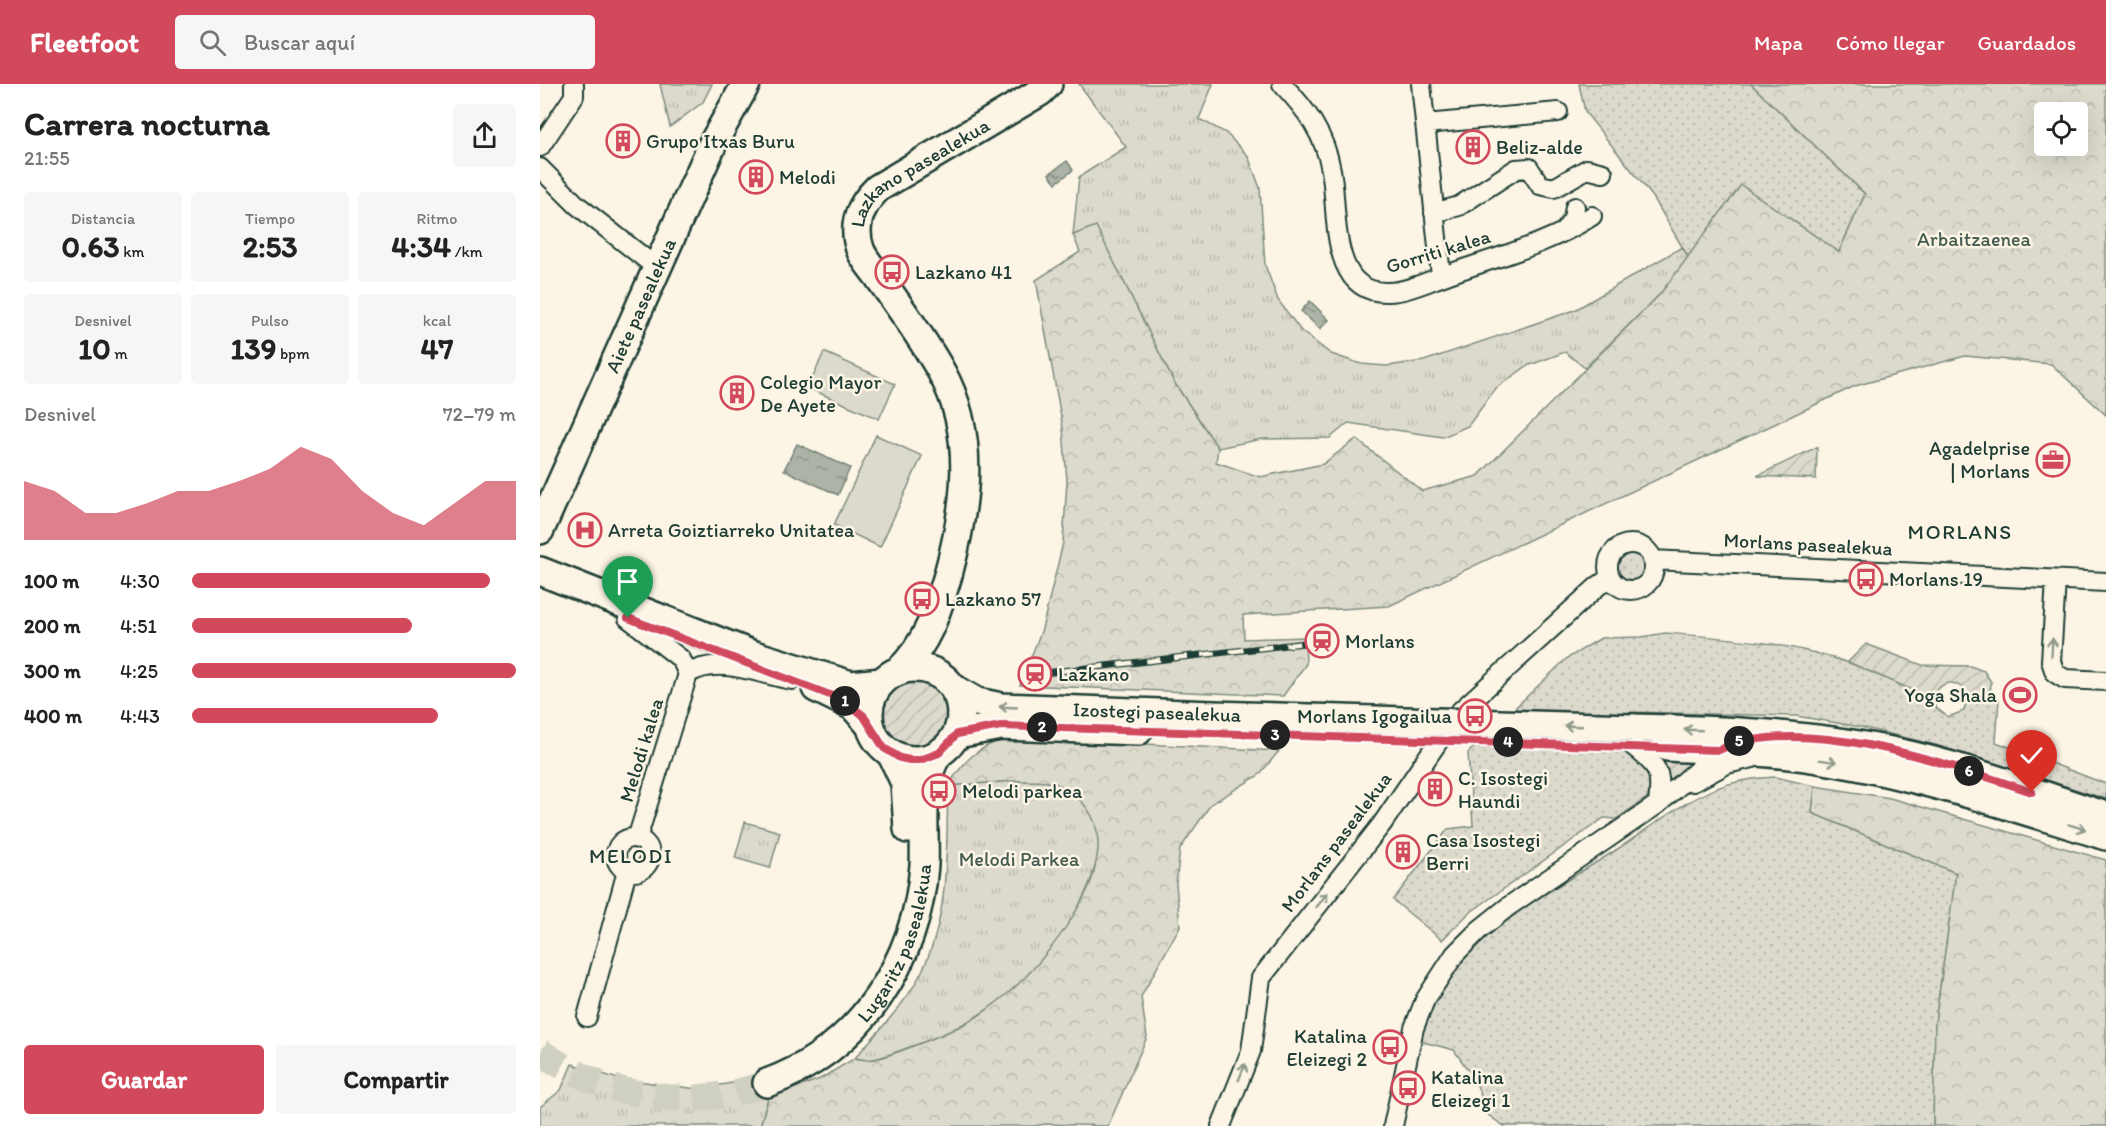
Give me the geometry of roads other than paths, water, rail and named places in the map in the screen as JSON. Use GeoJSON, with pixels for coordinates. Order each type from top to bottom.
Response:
{"type":"FeatureCollection","features":[{"type":"Feature","properties":{"kind":"main road","name":"Aiete pasealekua"},"geometry":{"type":"LineString","coordinates":[[540,530],[712,143],[746,84]]}},
{"type":"Feature","properties":{"kind":"main road","name":"Lazkano pasealekua"},"geometry":{"type":"LineString","coordinates":[[932,624],[963,512],[966,474],[964,442],[956,403],[942,371],[861,251],[857,222],[866,199],[878,188],[1040,92],[1048,84]]}},
{"type":"Feature","properties":{"kind":"main road"},"geometry":{"type":"LineString","coordinates":[[540,571],[751,654],[851,685],[919,668],[947,682]]}},
{"type":"Feature","properties":{"kind":"main road"},"geometry":{"type":"LineString","coordinates":[[540,583],[843,700],[870,725],[878,741],[900,758],[920,760],[939,753],[957,734],[962,712],[932,649],[932,624]]}},
{"type":"Feature","properties":{"kind":"main road"},"geometry":{"type":"LineString","coordinates":[[870,725],[871,702],[890,676],[919,649],[932,624]]}},
{"type":"Feature","properties":{"kind":"main road","name":"Izostegi pasealekua"},"geometry":{"type":"LineString","coordinates":[[947,682],[977,702],[1001,707],[1214,724]]}},
{"type":"Feature","properties":{"kind":"main road","name":"Izostegi pasealekua"},"geometry":{"type":"LineString","coordinates":[[957,734],[1001,726],[1214,724],[1632,737],[1741,731],[1814,737],[1892,751],[1959,768],[2106,816]]}},
{"type":"Feature","properties":{"kind":"main road","name":"Izostegi pasealekua"},"geometry":{"type":"LineString","coordinates":[[1632,737],[1719,750],[1828,760],[1940,784],[2106,836]]}},
{"type":"Feature","properties":{"kind":"main road","name":"Lugaritz pasealekua"},"geometry":{"type":"LineString","coordinates":[[891,753],[905,783],[908,832],[902,900],[891,939],[873,976],[837,1020],[764,1075],[802,1068],[849,1032],[875,1003],[898,965],[907,945],[919,902],[924,865],[926,788],[930,769],[939,753]]}},
{"type":"Feature","properties":{"kind":"street"},"geometry":{"type":"LineString","coordinates":[[540,147],[574,96],[574,84]]}},
{"type":"Feature","properties":{"kind":"street","name":"Gorriti kalea"},"geometry":{"type":"LineString","coordinates":[[1282,84],[1306,110],[1321,137],[1331,168],[1340,255],[1348,271],[1366,288],[1388,292],[1441,276],[1535,244],[1592,216]]}},
{"type":"Feature","properties":{"kind":"street"},"geometry":{"type":"LineString","coordinates":[[1421,84],[1441,276]]}},
{"type":"Feature","properties":{"kind":"street"},"geometry":{"type":"LineString","coordinates":[[1425,124],[1558,112]]}},
{"type":"Feature","properties":{"kind":"street"},"geometry":{"type":"LineString","coordinates":[[540,168],[577,205],[657,268]]}},
{"type":"Feature","properties":{"kind":"street"},"geometry":{"type":"LineString","coordinates":[[1434,213],[1459,206],[1516,169],[1529,168],[1540,185],[1554,188],[1587,169],[1603,173]]}},
{"type":"Feature","properties":{"kind":"street"},"geometry":{"type":"LineString","coordinates":[[1566,229],[1573,219],[1575,207]]}},
{"type":"Feature","properties":{"kind":"street"},"geometry":{"type":"LineString","coordinates":[[1624,545],[1641,547],[1652,560],[1653,574],[1643,586],[1635,590],[1621,588],[1610,578],[1609,560],[1612,553],[1624,545]]}},
{"type":"Feature","properties":{"kind":"street","name":"Morlans pasealekua"},"geometry":{"type":"LineString","coordinates":[[1652,560],[2106,582]]}},
{"type":"Feature","properties":{"kind":"street","name":"Morlans pasealekua"},"geometry":{"type":"LineString","coordinates":[[1221,1126],[1251,1051],[1261,978],[1382,824],[1427,755],[1465,705],[1610,578]]}},
{"type":"Feature","properties":{"kind":"street"},"geometry":{"type":"LineString","coordinates":[[2056,580],[2051,661],[2055,673],[2065,679],[2106,681]]}},
{"type":"Feature","properties":{"kind":"street"},"geometry":{"type":"LineString","coordinates":[[628,618],[681,659],[688,674],[701,666],[719,665],[792,680]]}},
{"type":"Feature","properties":{"kind":"street","name":"Melodi kalea"},"geometry":{"type":"LineString","coordinates":[[587,1017],[627,871],[640,871],[650,859],[649,849],[637,839],[688,674]]}},
{"type":"Feature","properties":{"kind":"street"},"geometry":{"type":"LineString","coordinates":[[1632,737],[1654,763],[1661,778],[1658,804]]}},
{"type":"Feature","properties":{"kind":"street"},"geometry":{"type":"LineString","coordinates":[[1658,804],[1719,750],[1740,741],[1814,737]]}},
{"type":"Feature","properties":{"kind":"street"},"geometry":{"type":"LineString","coordinates":[[1393,1126],[1414,1028],[1425,1000],[1455,954],[1479,930],[1509,906],[1658,804],[1727,764],[1770,753]]}},
{"type":"Feature","properties":{"kind":"water"},"geometry":{"type":"Polygon","coordinates":[[[1067,161],[1073,170],[1056,183],[1049,174],[1067,161]]]}},
{"type":"Feature","properties":{"kind":"water"},"geometry":{"type":"Polygon","coordinates":[[[1310,301],[1329,320],[1320,329],[1301,311],[1310,301]]]}},
{"type":"Feature","properties":{"kind":"water"},"geometry":{"type":"Polygon","coordinates":[[[797,444],[850,468],[838,495],[784,470],[797,444]]]}},
{"type":"Feature","properties":{"kind":"tunnel"},"geometry":{"type":"LineString","coordinates":[[540,1052],[566,1068],[593,1080],[621,1090],[650,1096],[708,1097],[738,1092],[767,1083]]}},
{"type":"Feature","properties":{"kind":"railway"},"geometry":{"type":"LineString","coordinates":[[1035,674],[1322,641]]}},
{"type":"Feature","properties":{"kind":"place","name":"Grupo Itxas Buru"},"geometry":{"type":"Point","coordinates":[623,141]}},
{"type":"Feature","properties":{"kind":"place","name":"Beliz-alde"},"geometry":{"type":"Point","coordinates":[1473,147]}},
{"type":"Feature","properties":{"kind":"place","name":"Melodi"},"geometry":{"type":"Point","coordinates":[756,177]}},
{"type":"Feature","properties":{"kind":"place","name":"Lazkano 41"},"geometry":{"type":"Point","coordinates":[892,272]}},
{"type":"Feature","properties":{"kind":"place","name":"Colegio Mayor De Ayete"},"geometry":{"type":"Point","coordinates":[737,393]}},
{"type":"Feature","properties":{"kind":"place","name":"Agadelprise | Morlans"},"geometry":{"type":"Point","coordinates":[2053,460]}},
{"type":"Feature","properties":{"kind":"place","name":"Arreta Goiztiarreko Unitatea"},"geometry":{"type":"Point","coordinates":[585,530]}},
{"type":"Feature","properties":{"kind":"place","name":"Morlans 19"},"geometry":{"type":"Point","coordinates":[1866,579]}},
{"type":"Feature","properties":{"kind":"place","name":"Lazkano 57"},"geometry":{"type":"Point","coordinates":[922,599]}},
{"type":"Feature","properties":{"kind":"place","name":"Morlans"},"geometry":{"type":"Point","coordinates":[1322,641]}},
{"type":"Feature","properties":{"kind":"place","name":"Lazkano"},"geometry":{"type":"Point","coordinates":[1035,674]}},
{"type":"Feature","properties":{"kind":"place","name":"Yoga Shala"},"geometry":{"type":"Point","coordinates":[2020,695]}},
{"type":"Feature","properties":{"kind":"place","name":"Morlans Igogailua"},"geometry":{"type":"Point","coordinates":[1475,716]}},
{"type":"Feature","properties":{"kind":"place","name":"C. Isostegi Haundi"},"geometry":{"type":"Point","coordinates":[1435,789]}},
{"type":"Feature","properties":{"kind":"place","name":"Melodi parkea"},"geometry":{"type":"Point","coordinates":[939,791]}},
{"type":"Feature","properties":{"kind":"place","name":"Casa Isostegi Berri"},"geometry":{"type":"Point","coordinates":[1403,852]}},
{"type":"Feature","properties":{"kind":"place","name":"Katalina Eleizegi 2"},"geometry":{"type":"Point","coordinates":[1390,1047]}},
{"type":"Feature","properties":{"kind":"place","name":"Katalina Eleizegi 1"},"geometry":{"type":"Point","coordinates":[1408,1088]}},
{"type":"Feature","properties":{"kind":"district","name":"MORLANS"},"geometry":{"type":"Point","coordinates":[1960,532]}},
{"type":"Feature","properties":{"kind":"district","name":"MELODI"},"geometry":{"type":"Point","coordinates":[631,856]}},
{"type":"Feature","properties":{"kind":"park label","name":"Arbaitzaenea"},"geometry":{"type":"Point","coordinates":[1974,239]}},
{"type":"Feature","properties":{"kind":"park label","name":"Melodi Parkea"},"geometry":{"type":"Point","coordinates":[1019,859]}}]}
